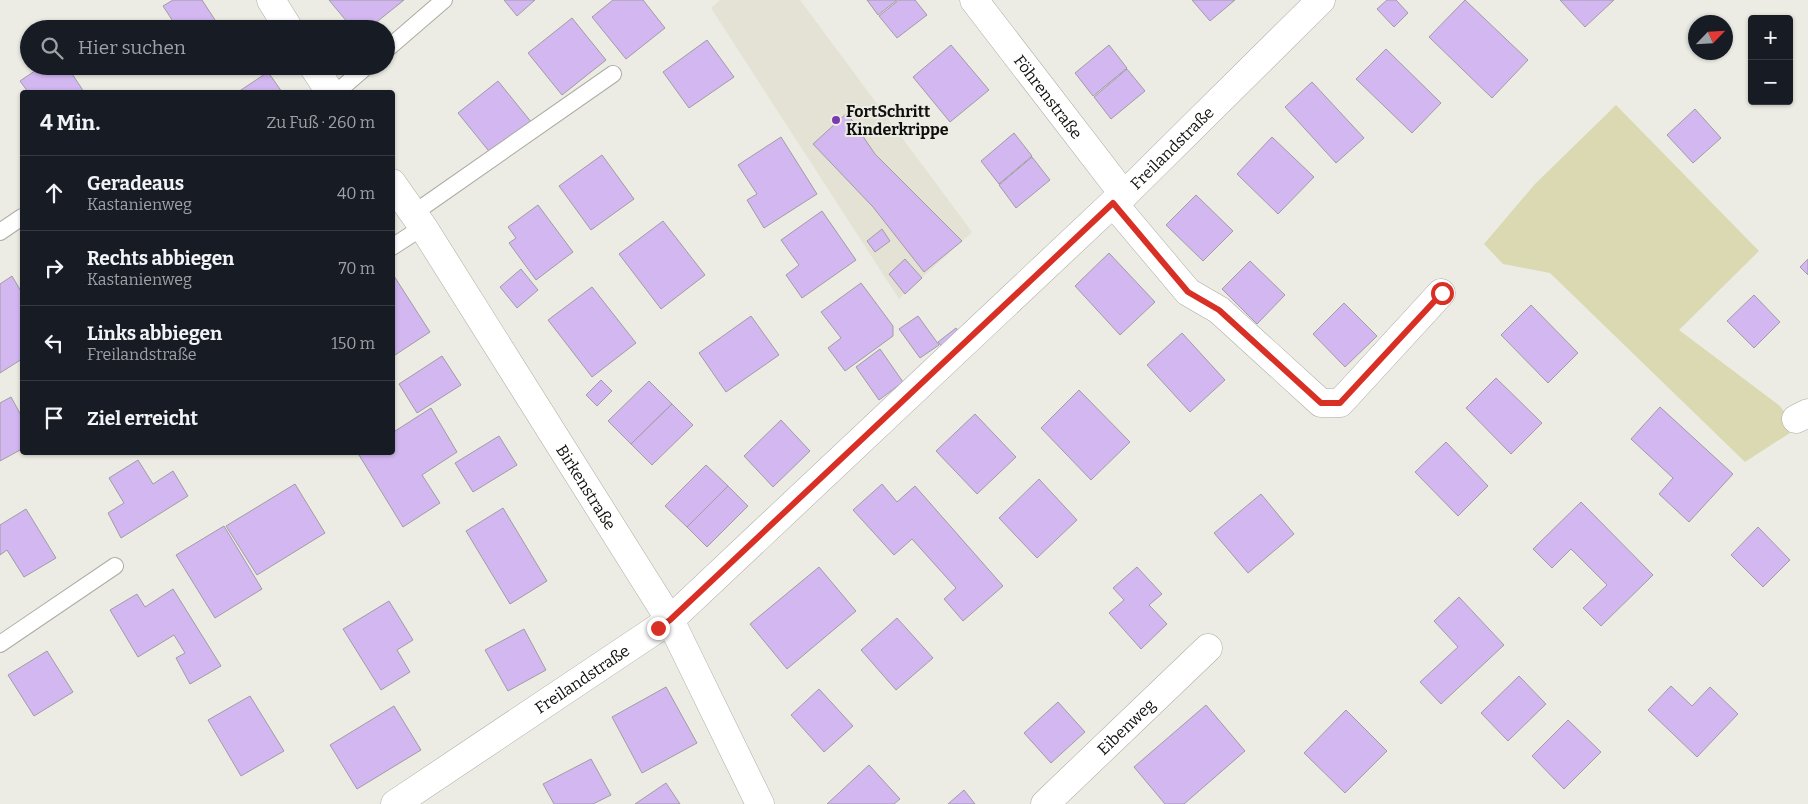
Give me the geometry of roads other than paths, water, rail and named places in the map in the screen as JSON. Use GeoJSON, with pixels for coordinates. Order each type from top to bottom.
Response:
{"type":"FeatureCollection","features":[{"type":"Feature","properties":{"kind":"street"},"geometry":{"type":"LineString","coordinates":[[271,0],[283,20]]}},
{"type":"Feature","properties":{"kind":"street","name":"Föhrenstraße"},"geometry":{"type":"LineString","coordinates":[[974,0],[1188,292],[1219,310],[1321,403],[1340,403],[1442,293]]}},
{"type":"Feature","properties":{"kind":"street","name":"Freilandstraße"},"geometry":{"type":"LineString","coordinates":[[395,804],[670,620],[1119,199],[1320,0]]}},
{"type":"Feature","properties":{"kind":"street"},"geometry":{"type":"LineString","coordinates":[[319,75],[329,90]]}},
{"type":"Feature","properties":{"kind":"street","name":"Birkenstraße"},"geometry":{"type":"LineString","coordinates":[[395,187],[418,220],[670,620],[760,804]]}},
{"type":"Feature","properties":{"kind":"street","name":"Eibenweg"},"geometry":{"type":"LineString","coordinates":[[1045,804],[1208,648]]}},
{"type":"Feature","properties":{"kind":"lane"},"geometry":{"type":"LineString","coordinates":[[395,42],[444,0]]}},
{"type":"Feature","properties":{"kind":"lane"},"geometry":{"type":"LineString","coordinates":[[395,244],[418,220],[613,74]]}},
{"type":"Feature","properties":{"kind":"lane"},"geometry":{"type":"LineString","coordinates":[[339,90],[357,75]]}},
{"type":"Feature","properties":{"kind":"lane"},"geometry":{"type":"LineString","coordinates":[[0,232],[20,218]]}},
{"type":"Feature","properties":{"kind":"lane"},"geometry":{"type":"LineString","coordinates":[[0,644],[115,566]]}},
{"type":"Feature","properties":{"kind":"place","name":"FortSchritt Kinderkrippe"},"geometry":{"type":"Point","coordinates":[836,120]}}]}
